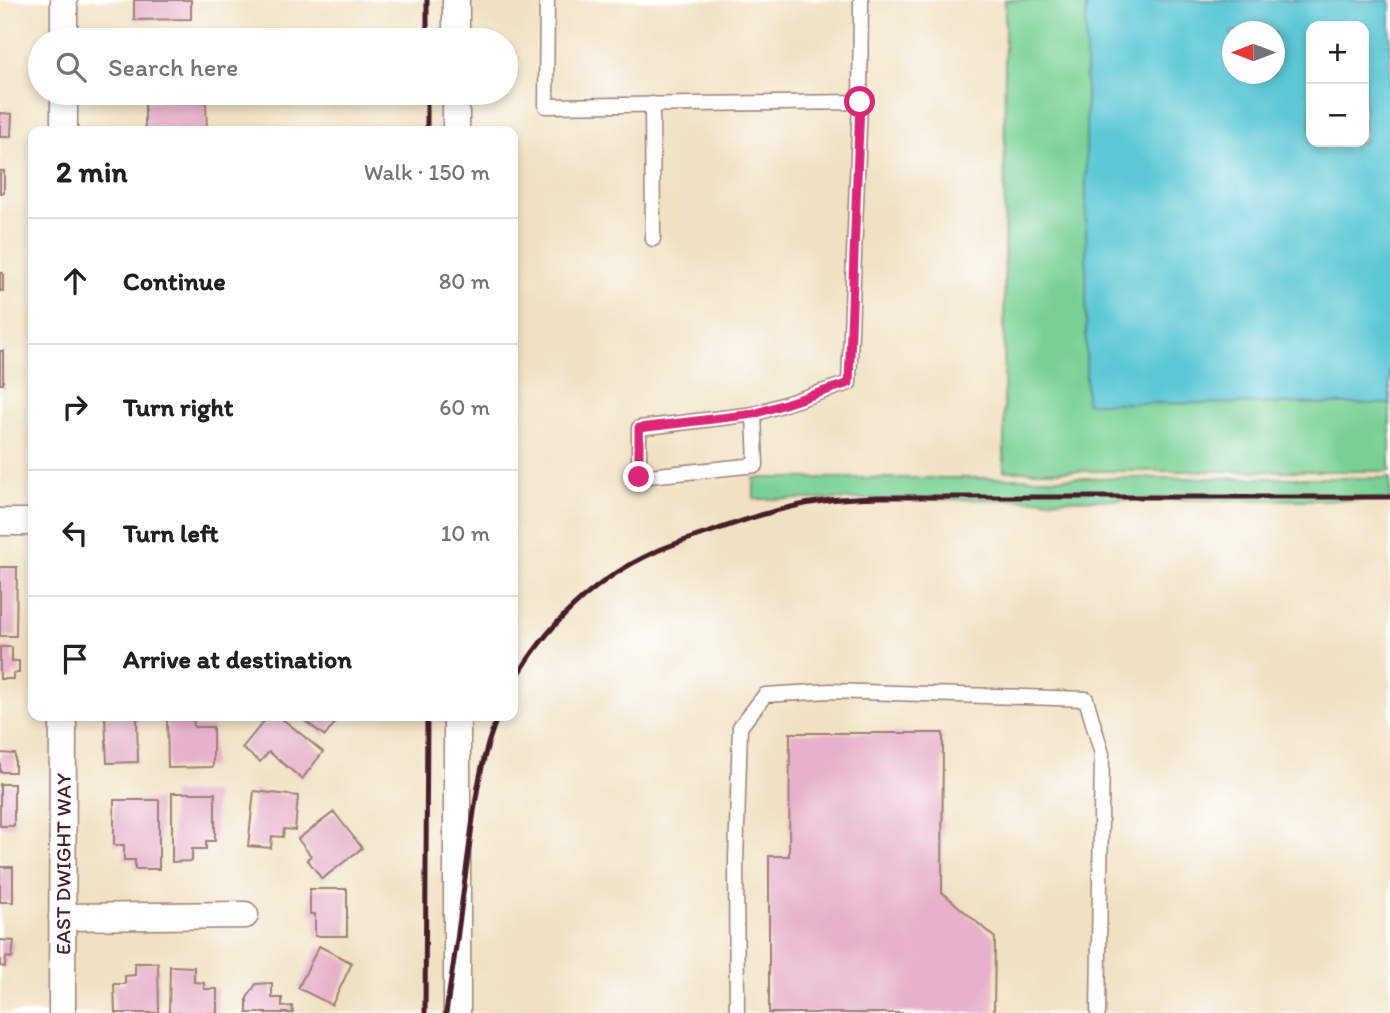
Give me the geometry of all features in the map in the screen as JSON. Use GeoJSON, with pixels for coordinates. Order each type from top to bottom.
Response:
{"type":"FeatureCollection","features":[{"type":"Feature","properties":{"kind":"street"},"geometry":{"type":"LineString","coordinates":[[64,0],[64,28]]}},
{"type":"Feature","properties":{"kind":"street"},"geometry":{"type":"LineString","coordinates":[[456,0],[456,28]]}},
{"type":"Feature","properties":{"kind":"street"},"geometry":{"type":"LineString","coordinates":[[64,105],[64,126]]}},
{"type":"Feature","properties":{"kind":"street"},"geometry":{"type":"LineString","coordinates":[[456,105],[456,126]]}},
{"type":"Feature","properties":{"kind":"street"},"geometry":{"type":"LineString","coordinates":[[0,522],[28,522]]}},
{"type":"Feature","properties":{"kind":"street","name":"EAST DWIGHT WAY"},"geometry":{"type":"LineString","coordinates":[[62,1013],[63,721]]}},
{"type":"Feature","properties":{"kind":"street"},"geometry":{"type":"LineString","coordinates":[[457,721],[457,1013]]}},
{"type":"Feature","properties":{"kind":"street"},"geometry":{"type":"LineString","coordinates":[[62,917],[245,915]]}},
{"type":"Feature","properties":{"kind":"lane"},"geometry":{"type":"LineString","coordinates":[[547,0],[546,106],[860,102]]}},
{"type":"Feature","properties":{"kind":"lane"},"geometry":{"type":"LineString","coordinates":[[754,414],[756,465],[639,477],[639,428],[754,414],[849,383],[860,102],[861,0]]}},
{"type":"Feature","properties":{"kind":"lane"},"geometry":{"type":"LineString","coordinates":[[652,104],[653,239]]}},
{"type":"Feature","properties":{"kind":"lane"},"geometry":{"type":"LineString","coordinates":[[737,1013],[736,862],[740,727],[765,695],[830,691],[1086,698],[1102,754],[1098,1013]]}},
{"type":"Feature","properties":{"kind":"green space"},"geometry":{"type":"Polygon","coordinates":[[[1005,0],[1390,0],[1390,471],[1004,471],[1005,0]]]}},
{"type":"Feature","properties":{"kind":"green space"},"geometry":{"type":"Polygon","coordinates":[[[754,478],[1390,478],[1390,500],[754,499],[754,478]]]}},
{"type":"Feature","properties":{"kind":"water"},"geometry":{"type":"Polygon","coordinates":[[[1086,0],[1390,0],[1390,404],[1086,403],[1086,0]]]}},
{"type":"Feature","properties":{"kind":"building"},"geometry":{"type":"Polygon","coordinates":[[[134,0],[191,0],[191,19],[134,20],[134,0]]]}},
{"type":"Feature","properties":{"kind":"building"},"geometry":{"type":"Polygon","coordinates":[[[145,105],[206,105],[207,126],[145,126],[145,105]]]}},
{"type":"Feature","properties":{"kind":"building"},"geometry":{"type":"Polygon","coordinates":[[[0,113],[12,114],[11,137],[0,137],[0,113]]]}},
{"type":"Feature","properties":{"kind":"building"},"geometry":{"type":"Polygon","coordinates":[[[0,171],[4,171],[4,193],[0,193],[0,171]]]}},
{"type":"Feature","properties":{"kind":"building"},"geometry":{"type":"Polygon","coordinates":[[[0,273],[3,273],[3,291],[0,291],[0,273]]]}},
{"type":"Feature","properties":{"kind":"building"},"geometry":{"type":"Polygon","coordinates":[[[0,351],[3,351],[3,384],[0,384],[0,351]]]}},
{"type":"Feature","properties":{"kind":"building"},"geometry":{"type":"Polygon","coordinates":[[[0,567],[17,567],[16,636],[0,636],[0,567]]]}},
{"type":"Feature","properties":{"kind":"building"},"geometry":{"type":"Polygon","coordinates":[[[0,647],[12,647],[12,661],[19,661],[19,673],[13,673],[13,679],[0,679],[0,647]]]}},
{"type":"Feature","properties":{"kind":"building"},"geometry":{"type":"Polygon","coordinates":[[[105,721],[137,721],[138,762],[107,763],[105,721]]]}},
{"type":"Feature","properties":{"kind":"building"},"geometry":{"type":"Polygon","coordinates":[[[167,721],[193,721],[194,727],[213,727],[213,767],[168,768],[167,721]]]}},
{"type":"Feature","properties":{"kind":"building"},"geometry":{"type":"Polygon","coordinates":[[[264,721],[285,721],[323,752],[302,779],[269,752],[260,762],[242,748],[264,721]]]}},
{"type":"Feature","properties":{"kind":"building"},"geometry":{"type":"Polygon","coordinates":[[[305,721],[336,721],[325,736],[305,721]]]}},
{"type":"Feature","properties":{"kind":"building"},"geometry":{"type":"Polygon","coordinates":[[[790,733],[943,733],[942,892],[995,938],[994,1013],[769,1013],[769,856],[789,856],[790,733]]]}},
{"type":"Feature","properties":{"kind":"building"},"geometry":{"type":"Polygon","coordinates":[[[0,753],[15,754],[15,772],[0,772],[0,753]]]}},
{"type":"Feature","properties":{"kind":"building"},"geometry":{"type":"Polygon","coordinates":[[[0,784],[14,784],[14,826],[0,826],[0,784]]]}},
{"type":"Feature","properties":{"kind":"building"},"geometry":{"type":"Polygon","coordinates":[[[254,791],[298,796],[295,830],[284,829],[283,837],[272,836],[271,848],[248,846],[254,791]]]}},
{"type":"Feature","properties":{"kind":"building"},"geometry":{"type":"Polygon","coordinates":[[[172,793],[215,793],[215,841],[206,841],[206,849],[192,849],[192,861],[172,862],[172,793]]]}},
{"type":"Feature","properties":{"kind":"building"},"geometry":{"type":"Polygon","coordinates":[[[114,800],[159,800],[159,869],[135,869],[135,860],[124,860],[124,845],[114,845],[114,800]]]}},
{"type":"Feature","properties":{"kind":"building"},"geometry":{"type":"Polygon","coordinates":[[[334,812],[362,848],[322,879],[307,859],[311,856],[298,839],[334,812]]]}},
{"type":"Feature","properties":{"kind":"building"},"geometry":{"type":"Polygon","coordinates":[[[0,867],[13,867],[13,902],[0,902],[0,867]]]}},
{"type":"Feature","properties":{"kind":"building"},"geometry":{"type":"Polygon","coordinates":[[[310,889],[347,889],[347,936],[315,936],[315,914],[310,914],[310,889]]]}},
{"type":"Feature","properties":{"kind":"building"},"geometry":{"type":"Polygon","coordinates":[[[0,940],[14,941],[12,958],[6,957],[5,967],[0,966],[0,940]]]}},
{"type":"Feature","properties":{"kind":"building"},"geometry":{"type":"Polygon","coordinates":[[[319,946],[352,963],[332,1005],[298,988],[319,946]]]}},
{"type":"Feature","properties":{"kind":"building"},"geometry":{"type":"Polygon","coordinates":[[[135,963],[158,963],[159,1013],[115,1013],[114,984],[125,984],[125,976],[135,975],[135,963]]]}},
{"type":"Feature","properties":{"kind":"building"},"geometry":{"type":"Polygon","coordinates":[[[170,966],[194,967],[194,982],[204,983],[204,989],[217,989],[217,1013],[169,1013],[170,966]]]}},
{"type":"Feature","properties":{"kind":"building"},"geometry":{"type":"Polygon","coordinates":[[[272,983],[272,998],[282,998],[282,1007],[292,1006],[293,1013],[247,1013],[247,998],[256,984],[272,983]]]}},
{"type":"Feature","properties":{"kind":"railway"},"geometry":{"type":"LineString","coordinates":[[427,0],[427,28]]}},
{"type":"Feature","properties":{"kind":"railway"},"geometry":{"type":"LineString","coordinates":[[427,105],[427,126]]}},
{"type":"Feature","properties":{"kind":"railway"},"geometry":{"type":"LineString","coordinates":[[518,676],[540,643],[574,606],[592,590],[633,563],[669,546],[795,506],[837,499],[877,497],[1390,497]]}},
{"type":"Feature","properties":{"kind":"railway"},"geometry":{"type":"LineString","coordinates":[[425,1013],[427,721]]}},
{"type":"Feature","properties":{"kind":"railway"},"geometry":{"type":"LineString","coordinates":[[446,1013],[478,788],[496,721]]}},
{"type":"Feature","properties":{"kind":"route"},"geometry":{"type":"LineString","coordinates":[[639,477],[639,428],[754,414],[849,383],[860,102]]}}]}
